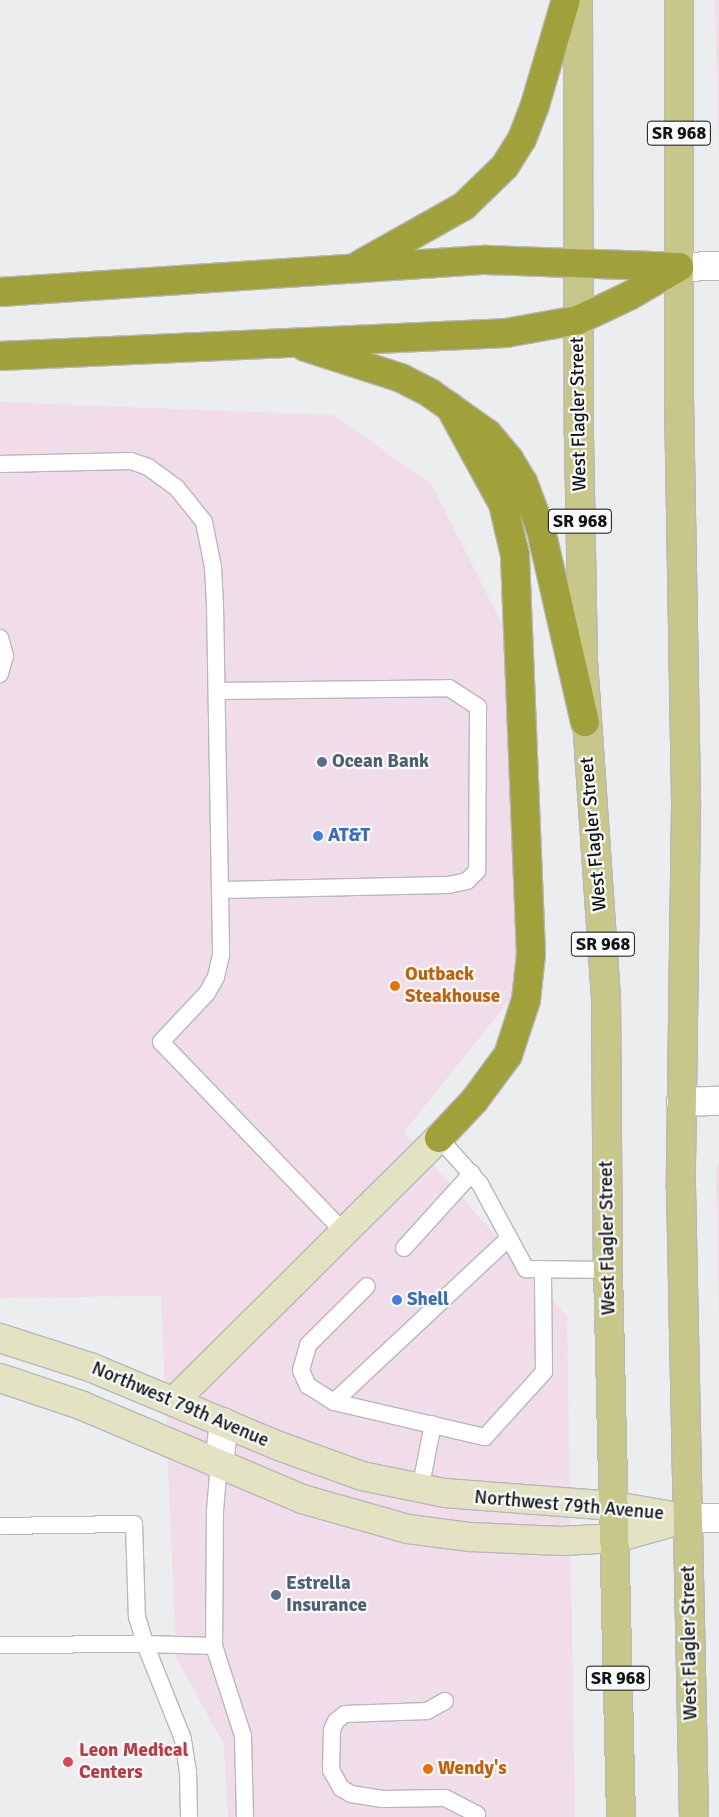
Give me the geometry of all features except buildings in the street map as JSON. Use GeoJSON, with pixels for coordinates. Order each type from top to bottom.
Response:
{"type":"FeatureCollection","features":[{"type":"Feature","properties":{"kind":"highway"},"geometry":{"type":"LineString","coordinates":[[354,268],[464,206],[505,166],[522,140],[535,105],[566,0]]}},
{"type":"Feature","properties":{"kind":"highway"},"geometry":{"type":"LineString","coordinates":[[0,292],[486,260],[679,267]]}},
{"type":"Feature","properties":{"kind":"highway"},"geometry":{"type":"LineString","coordinates":[[0,356],[506,333],[578,320],[629,296],[679,267]]}},
{"type":"Feature","properties":{"kind":"highway"},"geometry":{"type":"LineString","coordinates":[[287,342],[401,378],[450,407],[488,434],[523,482],[541,530],[585,722]]}},
{"type":"Feature","properties":{"kind":"highway"},"geometry":{"type":"LineString","coordinates":[[439,1138],[474,1100],[508,1055],[526,1000],[531,954],[515,556],[503,504],[450,407]]}},
{"type":"Feature","properties":{"kind":"main road","name":"West Flagler Street"},"geometry":{"type":"LineString","coordinates":[[578,0],[578,320],[585,722],[606,995],[608,1270],[616,1538],[621,1817]]}},
{"type":"Feature","properties":{"kind":"main road","name":"West Flagler Street"},"geometry":{"type":"LineString","coordinates":[[679,0],[679,267],[686,807],[681,1102],[687,1518],[694,1817]]}},
{"type":"Feature","properties":{"kind":"street"},"geometry":{"type":"LineString","coordinates":[[679,267],[719,266]]}},
{"type":"Feature","properties":{"kind":"street"},"geometry":{"type":"LineString","coordinates":[[681,1102],[719,1102]]}},
{"type":"Feature","properties":{"kind":"street"},"geometry":{"type":"LineString","coordinates":[[174,1401],[343,1231],[439,1138]]}},
{"type":"Feature","properties":{"kind":"street","name":"Northwest 79th Avenue"},"geometry":{"type":"LineString","coordinates":[[0,1338],[90,1367],[335,1468],[420,1490],[477,1498],[615,1506],[687,1518]]}},
{"type":"Feature","properties":{"kind":"street","name":"Northwest 79th Avenue"},"geometry":{"type":"LineString","coordinates":[[0,1378],[83,1406],[324,1506],[408,1529],[512,1540],[616,1538],[687,1518]]}},
{"type":"Feature","properties":{"kind":"street"},"geometry":{"type":"LineString","coordinates":[[219,1464],[224,1422]]}},
{"type":"Feature","properties":{"kind":"street"},"geometry":{"type":"LineString","coordinates":[[687,1518],[719,1518]]}},
{"type":"Feature","properties":{"kind":"lane"},"geometry":{"type":"LineString","coordinates":[[0,464],[131,461],[148,467],[176,487],[194,507],[209,536],[213,567],[217,691],[221,955],[216,976],[207,993],[161,1042],[343,1231]]}},
{"type":"Feature","properties":{"kind":"lane"},"geometry":{"type":"LineString","coordinates":[[0,638],[5,656],[0,674]]}},
{"type":"Feature","properties":{"kind":"lane"},"geometry":{"type":"LineString","coordinates":[[217,691],[449,688],[478,707],[477,872],[467,881],[448,885],[220,890]]}},
{"type":"Feature","properties":{"kind":"lane"},"geometry":{"type":"LineString","coordinates":[[439,1138],[472,1173],[526,1269],[608,1270]]}},
{"type":"Feature","properties":{"kind":"lane"},"geometry":{"type":"LineString","coordinates":[[404,1248],[472,1173]]}},
{"type":"Feature","properties":{"kind":"lane"},"geometry":{"type":"LineString","coordinates":[[334,1402],[508,1238]]}},
{"type":"Feature","properties":{"kind":"lane"},"geometry":{"type":"LineString","coordinates":[[368,1286],[308,1345],[301,1370],[308,1386],[334,1402],[485,1437],[544,1372],[543,1269]]}},
{"type":"Feature","properties":{"kind":"lane"},"geometry":{"type":"LineString","coordinates":[[420,1490],[433,1424]]}},
{"type":"Feature","properties":{"kind":"lane"},"geometry":{"type":"LineString","coordinates":[[219,1464],[215,1512],[214,1646],[243,1736],[245,1817]]}},
{"type":"Feature","properties":{"kind":"lane"},"geometry":{"type":"LineString","coordinates":[[0,1526],[134,1524],[136,1617],[182,1739],[188,1772],[188,1817]]}},
{"type":"Feature","properties":{"kind":"lane"},"geometry":{"type":"LineString","coordinates":[[0,1645],[145,1644],[214,1646]]}},
{"type":"Feature","properties":{"kind":"lane"},"geometry":{"type":"LineString","coordinates":[[445,1701],[427,1711],[344,1714],[332,1730],[331,1770],[341,1788],[351,1794],[374,1799],[445,1798],[477,1814]]}},
{"type":"Feature","properties":{"kind":"shaded area"},"geometry":{"type":"Polygon","coordinates":[[[715,0],[719,0],[719,166],[715,0]]]}},
{"type":"Feature","properties":{"kind":"shaded area"},"geometry":{"type":"Polygon","coordinates":[[[0,402],[334,415],[432,485],[510,640],[520,987],[404,1132],[567,1316],[575,1817],[228,1817],[224,1745],[176,1657],[161,1296],[0,1298],[0,402]]]}},
{"type":"Feature","properties":{"kind":"shaded area"},"geometry":{"type":"Polygon","coordinates":[[[719,1162],[719,1331],[716,1169],[719,1162]]]}},
{"type":"Feature","properties":{"kind":"place","name":"Ocean Bank"},"geometry":{"type":"Point","coordinates":[322,762]}},
{"type":"Feature","properties":{"kind":"place","name":"AT&T"},"geometry":{"type":"Point","coordinates":[318,836]}},
{"type":"Feature","properties":{"kind":"place","name":"Outback Steakhouse"},"geometry":{"type":"Point","coordinates":[395,986]}},
{"type":"Feature","properties":{"kind":"place","name":"Shell"},"geometry":{"type":"Point","coordinates":[397,1300]}},
{"type":"Feature","properties":{"kind":"place","name":"Estrella Insurance"},"geometry":{"type":"Point","coordinates":[276,1595]}},
{"type":"Feature","properties":{"kind":"place","name":"Leon Medical Centers"},"geometry":{"type":"Point","coordinates":[68,1762]}},
{"type":"Feature","properties":{"kind":"place","name":"Wendy's"},"geometry":{"type":"Point","coordinates":[428,1769]}}]}
